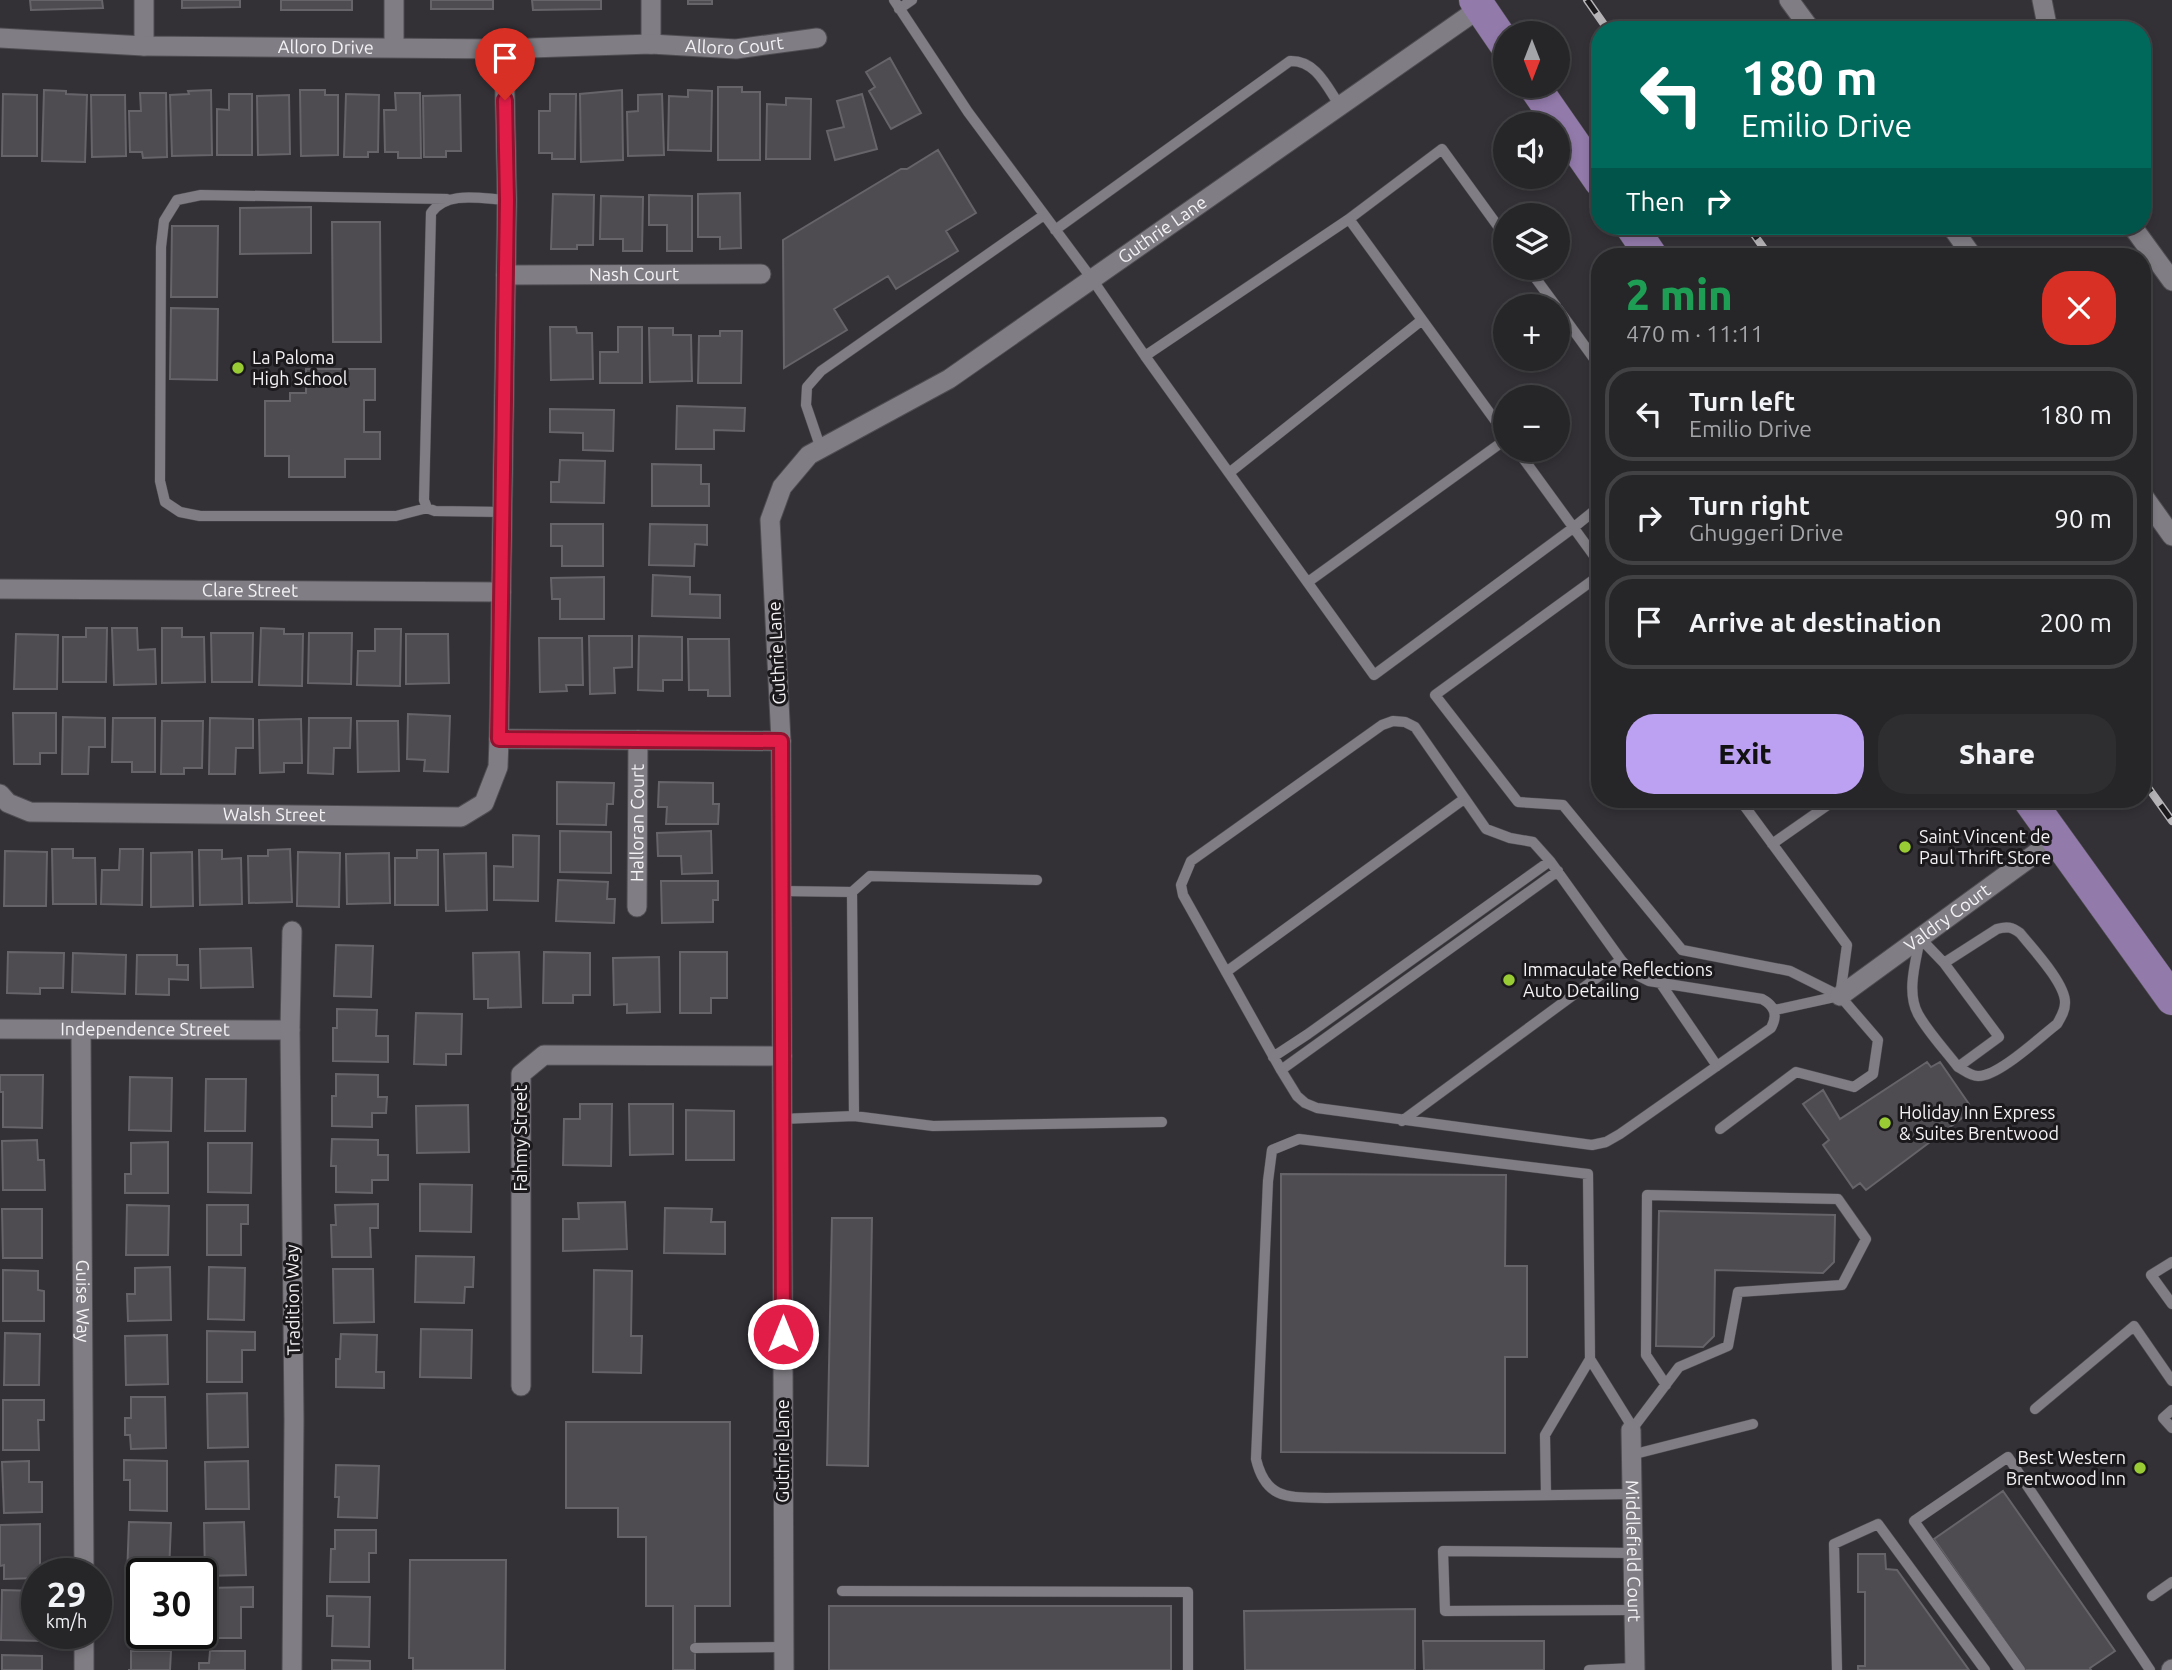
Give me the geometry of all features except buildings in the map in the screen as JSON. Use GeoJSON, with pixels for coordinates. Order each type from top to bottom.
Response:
{"type":"FeatureCollection","features":[{"type":"Feature","properties":{"kind":"main road"},"geometry":{"type":"LineString","coordinates":[[1478,4],[1493,26]]}},
{"type":"Feature","properties":{"kind":"main road"},"geometry":{"type":"LineString","coordinates":[[1542,98],[1591,168]]}},
{"type":"Feature","properties":{"kind":"main road"},"geometry":{"type":"LineString","coordinates":[[2035,808],[2172,999]]}},
{"type":"Feature","properties":{"kind":"street"},"geometry":{"type":"LineString","coordinates":[[144,0],[144,46]]}},
{"type":"Feature","properties":{"kind":"street"},"geometry":{"type":"LineString","coordinates":[[394,0],[394,47]]}},
{"type":"Feature","properties":{"kind":"street"},"geometry":{"type":"LineString","coordinates":[[651,0],[652,44]]}},
{"type":"Feature","properties":{"kind":"street"},"geometry":{"type":"LineString","coordinates":[[1790,0],[1805,21]]}},
{"type":"Feature","properties":{"kind":"street"},"geometry":{"type":"LineString","coordinates":[[2042,0],[2046,21]]}},
{"type":"Feature","properties":{"kind":"street","name":"Guthrie Lane"},"geometry":{"type":"LineString","coordinates":[[784,1670],[781,741],[770,520],[782,487],[809,455],[949,379],[1340,106],[1478,4]]}},
{"type":"Feature","properties":{"kind":"street","name":"Alloro Drive"},"geometry":{"type":"LineString","coordinates":[[0,38],[144,46],[504,49],[652,44]]}},
{"type":"Feature","properties":{"kind":"street","name":"Alloro Court"},"geometry":{"type":"LineString","coordinates":[[652,44],[736,49],[817,38]]}},
{"type":"Feature","properties":{"kind":"street","name":"Walsh Street"},"geometry":{"type":"LineString","coordinates":[[0,794],[8,803],[30,812],[461,817],[484,803],[498,767],[499,739],[507,200],[504,49]]}},
{"type":"Feature","properties":{"kind":"street"},"geometry":{"type":"LineString","coordinates":[[2151,252],[2172,281]]}},
{"type":"Feature","properties":{"kind":"street","name":"Nash Court"},"geometry":{"type":"LineString","coordinates":[[506,275],[761,274]]}},
{"type":"Feature","properties":{"kind":"street"},"geometry":{"type":"LineString","coordinates":[[2151,507],[2172,536]]}},
{"type":"Feature","properties":{"kind":"street","name":"Clare Street"},"geometry":{"type":"LineString","coordinates":[[0,589],[501,592]]}},
{"type":"Feature","properties":{"kind":"street"},"geometry":{"type":"LineString","coordinates":[[499,739],[781,741]]}},
{"type":"Feature","properties":{"kind":"street","name":"Halloran Court"},"geometry":{"type":"LineString","coordinates":[[637,908],[638,740]]}},
{"type":"Feature","properties":{"kind":"street","name":"Valdry Court"},"geometry":{"type":"LineString","coordinates":[[1840,996],[2057,838]]}},
{"type":"Feature","properties":{"kind":"street","name":"Tradition Way"},"geometry":{"type":"LineString","coordinates":[[292,931],[292,1670]]}},
{"type":"Feature","properties":{"kind":"street","name":"Independence Street"},"geometry":{"type":"LineString","coordinates":[[0,1030],[290,1031]]}},
{"type":"Feature","properties":{"kind":"street","name":"Guise Way"},"geometry":{"type":"LineString","coordinates":[[81,1030],[84,1558]]}},
{"type":"Feature","properties":{"kind":"street","name":"Fahmy Street"},"geometry":{"type":"LineString","coordinates":[[521,1386],[521,1074],[544,1055],[782,1056]]}},
{"type":"Feature","properties":{"kind":"street","name":"Middlefield Court"},"geometry":{"type":"LineString","coordinates":[[1632,1429],[1635,1669]]}},
{"type":"Feature","properties":{"kind":"street"},"geometry":{"type":"LineString","coordinates":[[84,1649],[85,1670]]}},
{"type":"Feature","properties":{"kind":"lane"},"geometry":{"type":"LineString","coordinates":[[912,0],[897,4],[968,112],[1092,279],[1374,675],[1591,513]]}},
{"type":"Feature","properties":{"kind":"lane"},"geometry":{"type":"LineString","coordinates":[[1055,230],[1290,61],[1311,65],[1340,106]]}},
{"type":"Feature","properties":{"kind":"lane"},"geometry":{"type":"LineString","coordinates":[[1146,356],[1349,219],[1441,149],[1493,220]]}},
{"type":"Feature","properties":{"kind":"lane"},"geometry":{"type":"LineString","coordinates":[[503,512],[455,513],[427,508],[396,516],[200,516],[180,512],[165,502],[160,481],[161,247],[164,221],[177,200],[201,195],[507,200]]}},
{"type":"Feature","properties":{"kind":"lane"},"geometry":{"type":"LineString","coordinates":[[427,508],[424,500],[429,223],[437,204],[447,199]]}},
{"type":"Feature","properties":{"kind":"lane"},"geometry":{"type":"LineString","coordinates":[[821,449],[806,405],[807,387],[821,371],[1044,215]]}},
{"type":"Feature","properties":{"kind":"lane"},"geometry":{"type":"LineString","coordinates":[[1349,219],[1493,418]]}},
{"type":"Feature","properties":{"kind":"lane"},"geometry":{"type":"LineString","coordinates":[[1229,473],[1422,320]]}},
{"type":"Feature","properties":{"kind":"lane"},"geometry":{"type":"LineString","coordinates":[[1570,325],[1591,354]]}},
{"type":"Feature","properties":{"kind":"lane"},"geometry":{"type":"LineString","coordinates":[[1308,582],[1493,449]]}},
{"type":"Feature","properties":{"kind":"lane"},"geometry":{"type":"LineString","coordinates":[[1526,462],[1591,552]]}},
{"type":"Feature","properties":{"kind":"lane"},"geometry":{"type":"LineString","coordinates":[[1591,582],[1435,695],[1518,802],[1563,805],[1682,950],[1790,971],[1840,996],[1878,1040],[1873,1074],[1854,1087],[1796,1072],[1720,1129]]}},
{"type":"Feature","properties":{"kind":"lane"},"geometry":{"type":"LineString","coordinates":[[1393,721],[1405,722],[1415,727],[1486,829],[1510,838],[1533,842],[1550,861],[1633,973],[1661,984],[1762,999],[1775,1010],[1775,1020],[1771,1028],[1620,1133],[1606,1142],[1591,1145],[1402,1121],[1317,1108],[1305,1103],[1297,1096],[1280,1070],[1183,895],[1181,885],[1191,862],[1382,725],[1393,721]]}},
{"type":"Feature","properties":{"kind":"lane"},"geometry":{"type":"LineString","coordinates":[[1226,972],[1464,799]]}},
{"type":"Feature","properties":{"kind":"lane"},"geometry":{"type":"LineString","coordinates":[[1746,808],[1847,944],[1840,996]]}},
{"type":"Feature","properties":{"kind":"lane"},"geometry":{"type":"LineString","coordinates":[[1772,844],[1824,808]]}},
{"type":"Feature","properties":{"kind":"lane"},"geometry":{"type":"LineString","coordinates":[[1273,1056],[1318,1027],[1550,861]]}},
{"type":"Feature","properties":{"kind":"lane"},"geometry":{"type":"LineString","coordinates":[[1280,1070],[1558,872]]}},
{"type":"Feature","properties":{"kind":"lane"},"geometry":{"type":"LineString","coordinates":[[781,891],[852,892],[870,876],[1037,880]]}},
{"type":"Feature","properties":{"kind":"lane"},"geometry":{"type":"LineString","coordinates":[[852,892],[854,1116]]}},
{"type":"Feature","properties":{"kind":"lane"},"geometry":{"type":"LineString","coordinates":[[1920,938],[1913,981],[1913,1001],[1918,1014],[1958,1066],[1974,1076],[1986,1076],[2000,1068],[2057,1024],[2063,1014],[2066,1002],[2062,990],[2014,928],[1997,929],[1944,963]]}},
{"type":"Feature","properties":{"kind":"lane"},"geometry":{"type":"LineString","coordinates":[[1920,938],[1944,963],[1998,1037],[1958,1066]]}},
{"type":"Feature","properties":{"kind":"lane"},"geometry":{"type":"LineString","coordinates":[[1402,1121],[1621,960]]}},
{"type":"Feature","properties":{"kind":"lane"},"geometry":{"type":"LineString","coordinates":[[1661,984],[1717,1066]]}},
{"type":"Feature","properties":{"kind":"lane"},"geometry":{"type":"LineString","coordinates":[[1775,1010],[1840,996]]}},
{"type":"Feature","properties":{"kind":"lane"},"geometry":{"type":"LineString","coordinates":[[782,1119],[854,1116],[933,1126],[1162,1122]]}},
{"type":"Feature","properties":{"kind":"lane"},"geometry":{"type":"LineString","coordinates":[[1632,1494],[1287,1497],[1272,1489],[1260,1476],[1256,1459],[1268,1181],[1272,1150],[1299,1139],[1588,1174],[1590,1359],[1632,1429],[1666,1385],[1679,1367],[1728,1346],[1738,1292],[1842,1285],[1866,1239],[1838,1199],[1647,1195],[1646,1355],[1666,1385]]}},
{"type":"Feature","properties":{"kind":"lane"},"geometry":{"type":"LineString","coordinates":[[2172,1262],[2151,1275],[2172,1304]]}},
{"type":"Feature","properties":{"kind":"lane"},"geometry":{"type":"LineString","coordinates":[[2035,1409],[2134,1326],[2172,1381]]}},
{"type":"Feature","properties":{"kind":"lane"},"geometry":{"type":"LineString","coordinates":[[1546,1495],[1545,1435],[1590,1359]]}},
{"type":"Feature","properties":{"kind":"lane"},"geometry":{"type":"LineString","coordinates":[[2172,1410],[2163,1418],[2172,1428]]}},
{"type":"Feature","properties":{"kind":"lane"},"geometry":{"type":"LineString","coordinates":[[1631,1455],[1752,1424]]}},
{"type":"Feature","properties":{"kind":"lane"},"geometry":{"type":"LineString","coordinates":[[2020,1670],[1914,1521],[2008,1457],[2150,1670]]}},
{"type":"Feature","properties":{"kind":"lane"},"geometry":{"type":"LineString","coordinates":[[1837,1670],[1834,1544],[1878,1524],[1985,1670]]}},
{"type":"Feature","properties":{"kind":"lane"},"geometry":{"type":"LineString","coordinates":[[1633,1553],[1443,1551],[1446,1611],[1634,1610]]}},
{"type":"Feature","properties":{"kind":"lane"},"geometry":{"type":"LineString","coordinates":[[2152,1596],[2172,1582]]}},
{"type":"Feature","properties":{"kind":"lane"},"geometry":{"type":"LineString","coordinates":[[842,1591],[1188,1592],[1188,1670]]}},
{"type":"Feature","properties":{"kind":"lane"},"geometry":{"type":"LineString","coordinates":[[695,1648],[784,1647]]}},
{"type":"Feature","properties":{"kind":"lane"},"geometry":{"type":"LineString","coordinates":[[1589,1670],[1635,1669]]}},
{"type":"Feature","properties":{"kind":"railway"},"geometry":{"type":"LineString","coordinates":[[1587,0],[1602,21]]}},
{"type":"Feature","properties":{"kind":"railway"},"geometry":{"type":"LineString","coordinates":[[1754,235],[1764,248]]}},
{"type":"Feature","properties":{"kind":"railway"},"geometry":{"type":"LineString","coordinates":[[2151,792],[2172,821]]}},
{"type":"Feature","properties":{"kind":"place","name":"La Paloma High School"},"geometry":{"type":"Point","coordinates":[238,368]}},
{"type":"Feature","properties":{"kind":"place","name":"Saint Vincent de Paul Thrift Store"},"geometry":{"type":"Point","coordinates":[1905,847]}},
{"type":"Feature","properties":{"kind":"place","name":"Immaculate Reflections Auto Detailing"},"geometry":{"type":"Point","coordinates":[1509,980]}},
{"type":"Feature","properties":{"kind":"place","name":"Holiday Inn Express & Suites Brentwood"},"geometry":{"type":"Point","coordinates":[1885,1123]}},
{"type":"Feature","properties":{"kind":"place","name":"Best Western Brentwood Inn"},"geometry":{"type":"Point","coordinates":[2140,1468]}},
{"type":"Feature","properties":{"kind":"route"},"geometry":{"type":"LineString","coordinates":[[505,100],[507,200],[499,739],[781,741],[783,1334]]}}]}
